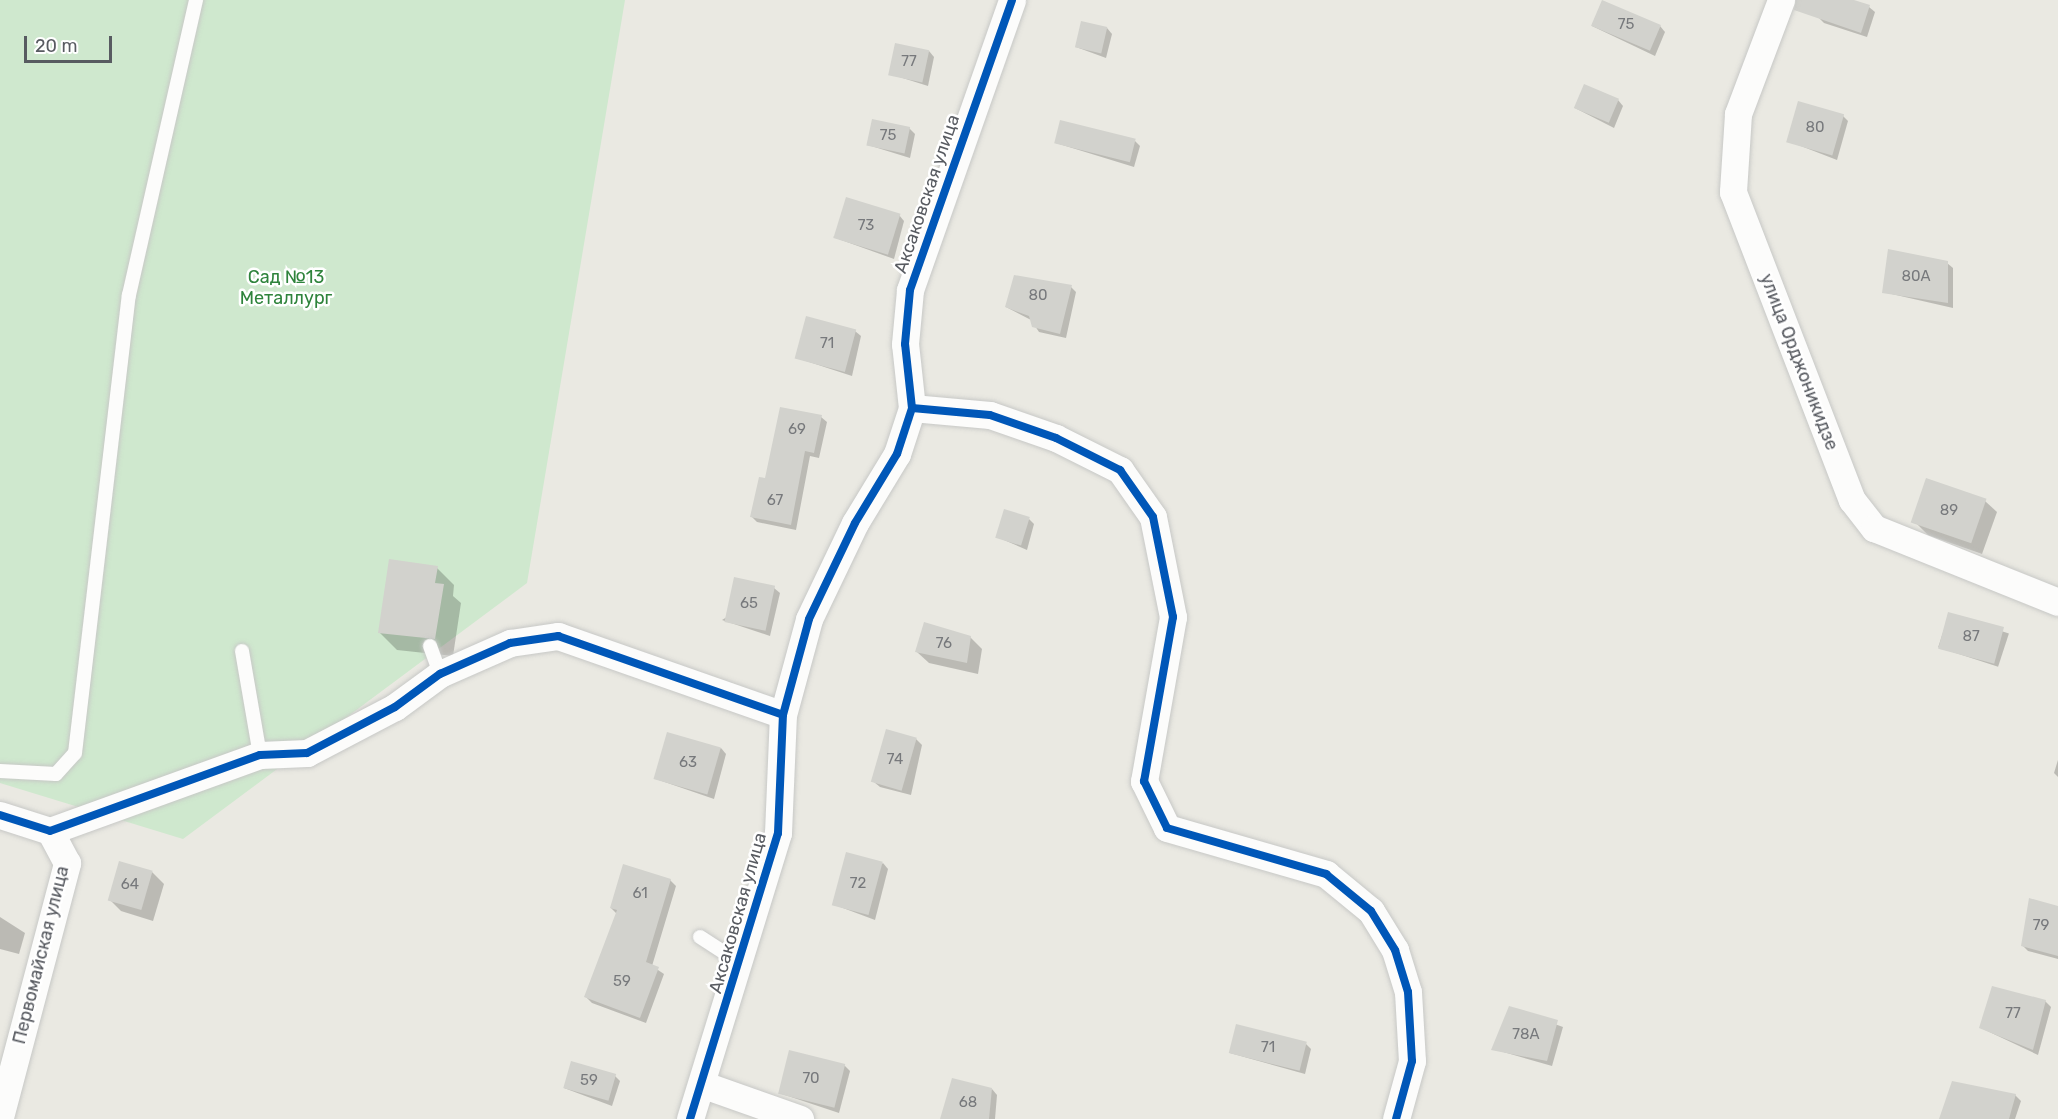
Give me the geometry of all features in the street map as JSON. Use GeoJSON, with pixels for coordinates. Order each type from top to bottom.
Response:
{"type":"FeatureCollection","features":[{"type":"Feature","properties":{"kind":"street","name":"Аксаковская улица"},"geometry":{"type":"LineString","coordinates":[[690,1119],[704,1085],[778,833],[783,715],[809,619],[855,523],[897,454],[912,408],[904,344],[910,290],[1012,0]]}},
{"type":"Feature","properties":{"kind":"street","name":"улица Орджоникидзе"},"geometry":{"type":"LineString","coordinates":[[1781,0],[1738,114],[1733,192],[1852,500],[1874,528],[2058,602]]}},
{"type":"Feature","properties":{"kind":"street"},"geometry":{"type":"LineString","coordinates":[[912,408],[990,415],[1056,438],[1120,470],[1154,517],[1173,617],[1144,781],[1167,828],[1326,874],[1371,911],[1395,950],[1408,992],[1412,1061],[1396,1119]]}},
{"type":"Feature","properties":{"kind":"street"},"geometry":{"type":"LineString","coordinates":[[0,815],[50,831],[260,755],[307,753],[395,707],[440,674],[510,643],[558,636],[783,715]]}},
{"type":"Feature","properties":{"kind":"street","name":"Первомайская улица"},"geometry":{"type":"LineString","coordinates":[[0,1117],[67,863],[50,831]]}},
{"type":"Feature","properties":{"kind":"street"},"geometry":{"type":"LineString","coordinates":[[704,1085],[800,1119]]}},
{"type":"Feature","properties":{"kind":"lane"},"geometry":{"type":"LineString","coordinates":[[0,771],[56,774],[75,753],[129,295],[196,0]]}},
{"type":"Feature","properties":{"kind":"lane"},"geometry":{"type":"LineString","coordinates":[[430,646],[440,674]]}},
{"type":"Feature","properties":{"kind":"lane"},"geometry":{"type":"LineString","coordinates":[[242,651],[260,755]]}},
{"type":"Feature","properties":{"kind":"lane"},"geometry":{"type":"LineString","coordinates":[[700,937],[740,963]]}},
{"type":"Feature","properties":{"kind":"green space","name":"Сад №13 Металлург"},"geometry":{"type":"Polygon","coordinates":[[[0,0],[625,0],[527,583],[183,839],[0,783],[0,0]]]}},
{"type":"Feature","properties":{"kind":"building"},"geometry":{"type":"Polygon","coordinates":[[[1602,0],[1661,25],[1650,51],[1591,26],[1602,0]]]}},
{"type":"Feature","properties":{"kind":"building"},"geometry":{"type":"Polygon","coordinates":[[[1796,0],[1854,0],[1870,5],[1861,33],[1794,10],[1796,0]]]}},
{"type":"Feature","properties":{"kind":"building"},"geometry":{"type":"Polygon","coordinates":[[[1081,21],[1107,27],[1101,53],[1075,47],[1081,21]]]}},
{"type":"Feature","properties":{"kind":"building"},"geometry":{"type":"Polygon","coordinates":[[[895,43],[929,50],[922,83],[888,75],[895,43]]]}},
{"type":"Feature","properties":{"kind":"building"},"geometry":{"type":"Polygon","coordinates":[[[1584,84],[1619,99],[1609,123],[1574,108],[1584,84]]]}},
{"type":"Feature","properties":{"kind":"building"},"geometry":{"type":"Polygon","coordinates":[[[1798,101],[1844,114],[1832,156],[1786,142],[1798,101]]]}},
{"type":"Feature","properties":{"kind":"building"},"geometry":{"type":"Polygon","coordinates":[[[872,119],[910,127],[905,154],[866,145],[872,119]]]}},
{"type":"Feature","properties":{"kind":"building"},"geometry":{"type":"Polygon","coordinates":[[[1060,120],[1136,139],[1130,162],[1054,143],[1060,120]]]}},
{"type":"Feature","properties":{"kind":"building"},"geometry":{"type":"Polygon","coordinates":[[[846,197],[901,214],[888,255],[833,238],[846,197]]]}},
{"type":"Feature","properties":{"kind":"building"},"geometry":{"type":"Polygon","coordinates":[[[1888,249],[1948,261],[1948,303],[1882,293],[1888,249]]]}},
{"type":"Feature","properties":{"kind":"building"},"geometry":{"type":"Polygon","coordinates":[[[1014,275],[1072,285],[1060,334],[1032,327],[1029,316],[1005,307],[1014,275]]]}},
{"type":"Feature","properties":{"kind":"building"},"geometry":{"type":"Polygon","coordinates":[[[806,316],[856,329],[845,372],[795,359],[806,316]]]}},
{"type":"Feature","properties":{"kind":"building"},"geometry":{"type":"Polygon","coordinates":[[[780,407],[822,415],[814,453],[805,451],[791,525],[750,517],[759,477],[765,478],[780,407]]]}},
{"type":"Feature","properties":{"kind":"building"},"geometry":{"type":"Polygon","coordinates":[[[1926,478],[1987,499],[1971,543],[1911,522],[1926,478]]]}},
{"type":"Feature","properties":{"kind":"building"},"geometry":{"type":"Polygon","coordinates":[[[1004,509],[1030,517],[1021,546],[995,538],[1004,509]]]}},
{"type":"Feature","properties":{"kind":"building"},"geometry":{"type":"Polygon","coordinates":[[[389,559],[438,566],[435,583],[444,584],[435,639],[378,633],[389,559]]]}},
{"type":"Feature","properties":{"kind":"building"},"geometry":{"type":"Polygon","coordinates":[[[734,577],[775,586],[766,631],[724,622],[734,577]]]}},
{"type":"Feature","properties":{"kind":"building"},"geometry":{"type":"Polygon","coordinates":[[[1948,612],[2004,627],[1994,664],[1938,649],[1948,612]]]}},
{"type":"Feature","properties":{"kind":"building"},"geometry":{"type":"Polygon","coordinates":[[[924,622],[971,636],[967,663],[915,652],[924,622]]]}},
{"type":"Feature","properties":{"kind":"building"},"geometry":{"type":"Polygon","coordinates":[[[886,729],[917,738],[902,791],[871,782],[886,729]]]}},
{"type":"Feature","properties":{"kind":"building"},"geometry":{"type":"Polygon","coordinates":[[[667,732],[721,747],[707,795],[653,779],[667,732]]]}},
{"type":"Feature","properties":{"kind":"building"},"geometry":{"type":"Polygon","coordinates":[[[846,852],[883,862],[868,915],[832,905],[846,852]]]}},
{"type":"Feature","properties":{"kind":"building"},"geometry":{"type":"Polygon","coordinates":[[[119,861],[153,871],[141,910],[108,900],[119,861]]]}},
{"type":"Feature","properties":{"kind":"building"},"geometry":{"type":"Polygon","coordinates":[[[623,864],[671,879],[646,962],[659,967],[640,1018],[584,997],[617,910],[610,908],[623,864]]]}},
{"type":"Feature","properties":{"kind":"building"},"geometry":{"type":"Polygon","coordinates":[[[2029,898],[2058,906],[2058,956],[2021,946],[2029,898]]]}},
{"type":"Feature","properties":{"kind":"building"},"geometry":{"type":"Polygon","coordinates":[[[1992,986],[2046,1000],[2033,1050],[1979,1028],[1992,986]]]}},
{"type":"Feature","properties":{"kind":"building"},"geometry":{"type":"Polygon","coordinates":[[[1509,1006],[1558,1020],[1547,1061],[1491,1050],[1509,1006]]]}},
{"type":"Feature","properties":{"kind":"building"},"geometry":{"type":"Polygon","coordinates":[[[1236,1024],[1307,1042],[1300,1071],[1229,1053],[1236,1024]]]}},
{"type":"Feature","properties":{"kind":"building"},"geometry":{"type":"Polygon","coordinates":[[[789,1050],[845,1064],[834,1108],[778,1094],[789,1050]]]}},
{"type":"Feature","properties":{"kind":"building"},"geometry":{"type":"Polygon","coordinates":[[[571,1061],[616,1074],[608,1101],[563,1088],[571,1061]]]}},
{"type":"Feature","properties":{"kind":"building"},"geometry":{"type":"Polygon","coordinates":[[[952,1078],[992,1088],[989,1119],[940,1119],[952,1078]]]}},
{"type":"Feature","properties":{"kind":"building"},"geometry":{"type":"Polygon","coordinates":[[[1952,1081],[2016,1094],[2009,1119],[1939,1119],[1952,1081]]]}},
{"type":"Feature","properties":{"kind":"cycle path"},"geometry":{"type":"LineString","coordinates":[[690,1119],[778,833],[783,715],[809,619],[855,523],[897,454],[912,408],[905,344],[910,290],[1012,0]]}},
{"type":"Feature","properties":{"kind":"cycle path"},"geometry":{"type":"LineString","coordinates":[[912,408],[990,415],[1056,438],[1120,470],[1153,517],[1173,617],[1144,781],[1167,828],[1326,874],[1371,911],[1395,950],[1408,992],[1412,1061],[1396,1119]]}},
{"type":"Feature","properties":{"kind":"cycle path"},"geometry":{"type":"LineString","coordinates":[[0,815],[50,831],[260,755],[307,753],[395,707],[440,674],[510,643],[558,636],[783,715]]}}]}
